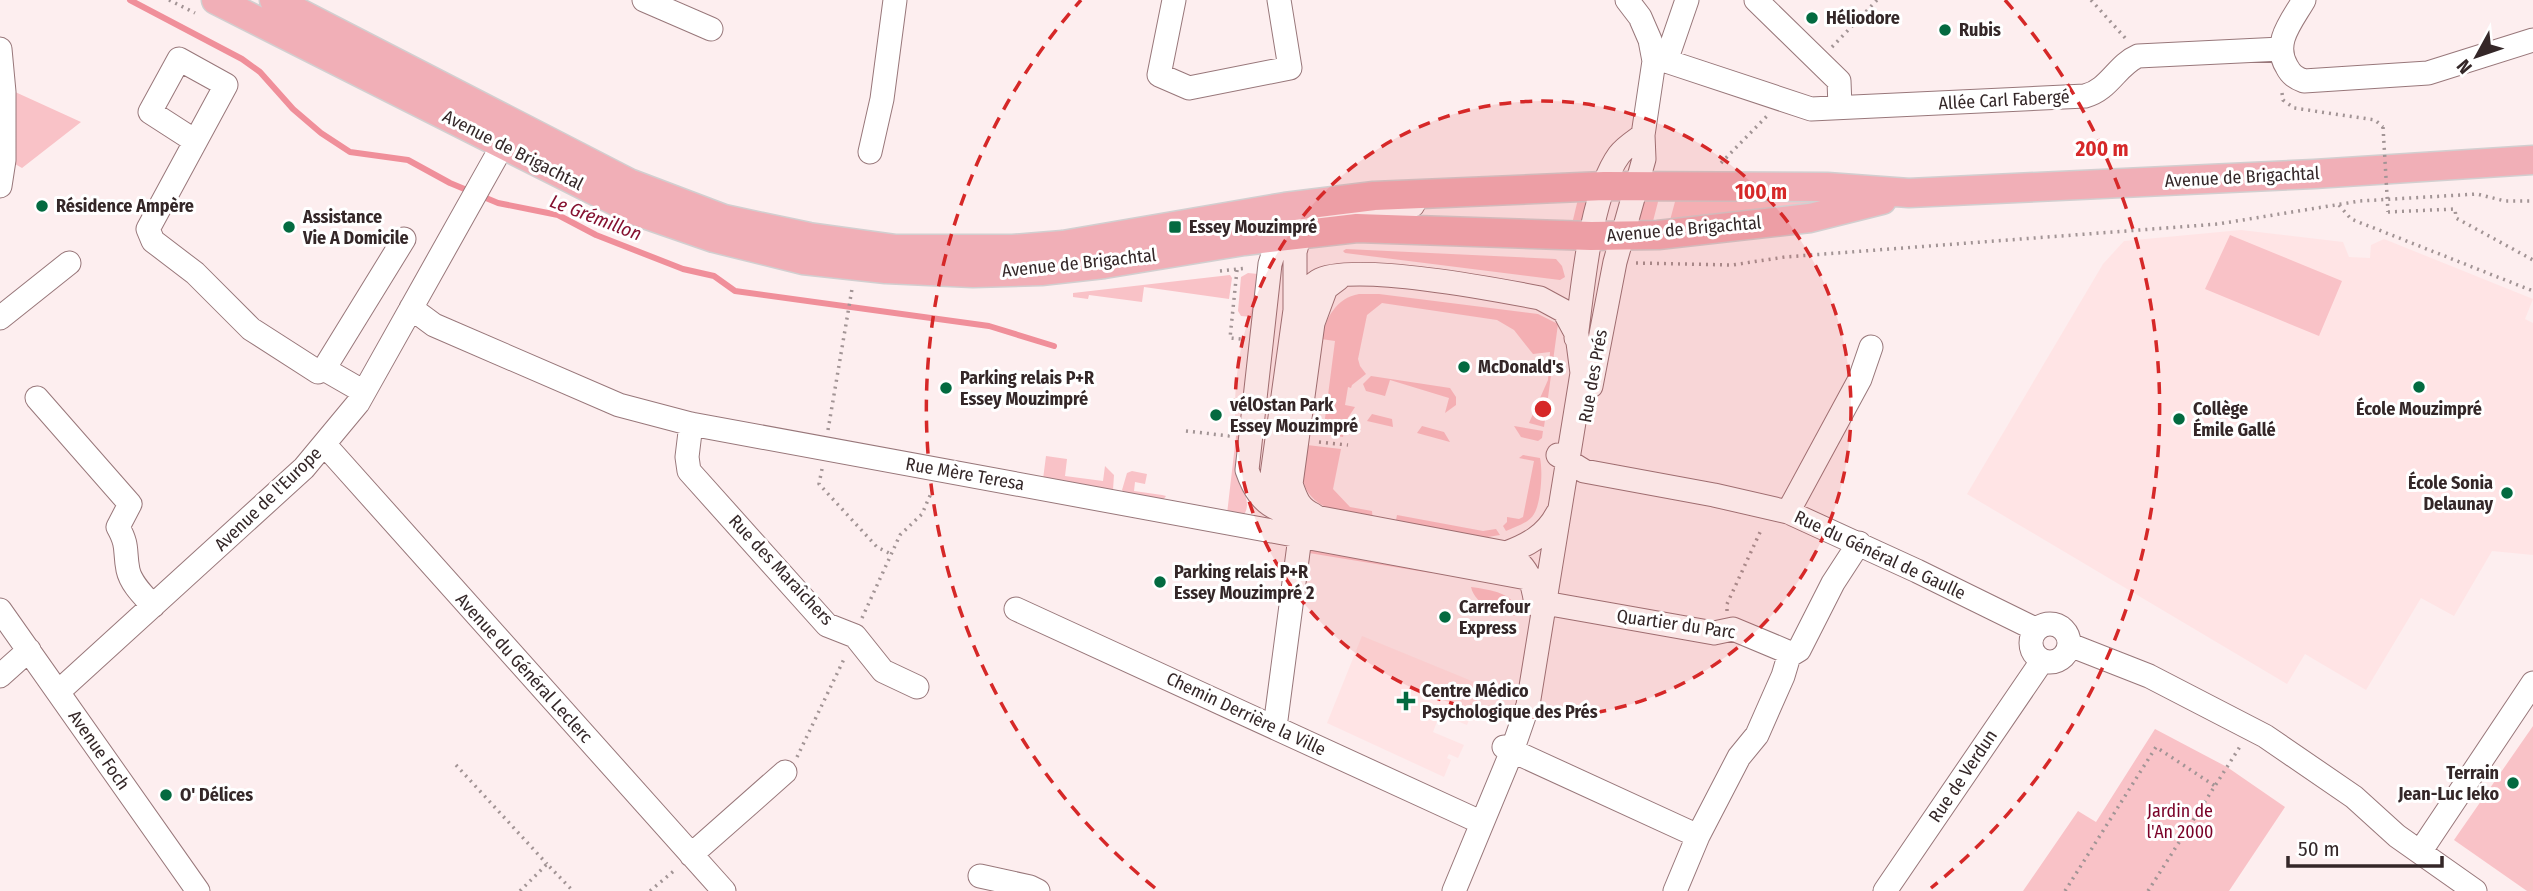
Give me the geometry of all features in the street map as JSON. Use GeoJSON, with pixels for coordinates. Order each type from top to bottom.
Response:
{"type":"FeatureCollection","features":[{"type":"Feature","properties":{"kind":"main road","name":"Avenue de Brigachtal"},"geometry":{"type":"LineString","coordinates":[[216,0],[509,134],[724,219],[809,237],[897,249],[1013,249],[1063,245],[1320,203],[1374,197],[1604,186],[1827,187],[1909,193],[2533,160]]}},
{"type":"Feature","properties":{"kind":"main road","name":"Avenue de Brigachtal"},"geometry":{"type":"LineString","coordinates":[[274,0],[509,134],[633,210],[714,238],[803,260],[886,269],[973,273],[1041,271],[1104,264],[1294,231],[1357,228],[1591,236],[1619,259],[1658,235],[1810,218],[1909,193]]}},
{"type":"Feature","properties":{"kind":"street"},"geometry":{"type":"LineString","coordinates":[[644,0],[711,29]]}},
{"type":"Feature","properties":{"kind":"street"},"geometry":{"type":"LineString","coordinates":[[870,152],[882,99],[895,0]]}},
{"type":"Feature","properties":{"kind":"street"},"geometry":{"type":"LineString","coordinates":[[1174,0],[1159,75],[1189,88],[1290,68],[1279,0]]}},
{"type":"Feature","properties":{"kind":"street"},"geometry":{"type":"LineString","coordinates":[[1627,0],[1640,17],[1660,61]]}},
{"type":"Feature","properties":{"kind":"street"},"geometry":{"type":"LineString","coordinates":[[1660,61],[1687,0]]}},
{"type":"Feature","properties":{"kind":"street"},"geometry":{"type":"LineString","coordinates":[[1756,0],[1839,81],[1840,107]]}},
{"type":"Feature","properties":{"kind":"street"},"geometry":{"type":"LineString","coordinates":[[2304,0],[2285,33],[2281,49],[2284,62],[2297,79],[2312,81],[2420,75],[2533,40]]}},
{"type":"Feature","properties":{"kind":"street"},"geometry":{"type":"LineString","coordinates":[[0,49],[1,181]]}},
{"type":"Feature","properties":{"kind":"street"},"geometry":{"type":"LineString","coordinates":[[2131,59],[2158,54],[2281,49]]}},
{"type":"Feature","properties":{"kind":"street","name":"Allée Carl Fabergé"},"geometry":{"type":"LineString","coordinates":[[1660,61],[1811,109],[2085,96],[2100,90],[2131,59]]}},
{"type":"Feature","properties":{"kind":"street","name":"Rue des Prés"},"geometry":{"type":"LineString","coordinates":[[1542,611],[1546,531],[1567,462],[1644,159],[1643,135],[1660,61]]}},
{"type":"Feature","properties":{"kind":"street","name":"Avenue de l'Europe"},"geometry":{"type":"LineString","coordinates":[[58,692],[304,468],[325,445],[365,392],[509,134]]}},
{"type":"Feature","properties":{"kind":"street","name":"Rue des Prés"},"geometry":{"type":"LineString","coordinates":[[1546,572],[1560,509],[1582,373],[1577,335],[1577,286],[1604,186],[1621,152],[1643,135]]}},
{"type":"Feature","properties":{"kind":"street"},"geometry":{"type":"LineString","coordinates":[[195,141],[148,229],[153,241],[195,273],[251,329],[318,372],[324,369],[404,239]]}},
{"type":"Feature","properties":{"kind":"street"},"geometry":{"type":"LineString","coordinates":[[1464,193],[1403,208],[1316,216],[1294,231],[1270,264],[1247,470],[1253,486],[1266,502],[1276,509],[1506,553],[1525,568],[1546,572]]}},
{"type":"Feature","properties":{"kind":"street"},"geometry":{"type":"LineString","coordinates":[[1289,512],[1275,498],[1271,482],[1295,310],[1294,231]]}},
{"type":"Feature","properties":{"kind":"street"},"geometry":{"type":"LineString","coordinates":[[1577,286],[1619,259]]}},
{"type":"Feature","properties":{"kind":"street"},"geometry":{"type":"LineString","coordinates":[[0,318],[69,263]]}},
{"type":"Feature","properties":{"kind":"street"},"geometry":{"type":"LineString","coordinates":[[1295,310],[1304,295],[1318,281],[1329,276],[1361,273],[1541,298],[1564,310],[1577,335]]}},
{"type":"Feature","properties":{"kind":"street"},"geometry":{"type":"LineString","coordinates":[[1319,517],[1298,503],[1291,484],[1313,323],[1326,288],[1333,281],[1361,273]]}},
{"type":"Feature","properties":{"kind":"street","name":"Rue Mère Teresa"},"geometry":{"type":"LineString","coordinates":[[411,307],[434,325],[606,400],[691,424],[1300,537],[1546,572]]}},
{"type":"Feature","properties":{"kind":"street"},"geometry":{"type":"LineString","coordinates":[[1780,510],[1860,379],[1871,347]]}},
{"type":"Feature","properties":{"kind":"street"},"geometry":{"type":"LineString","coordinates":[[324,369],[365,392]]}},
{"type":"Feature","properties":{"kind":"street"},"geometry":{"type":"LineString","coordinates":[[37,398],[130,504],[118,527],[126,542],[128,572],[153,606]]}},
{"type":"Feature","properties":{"kind":"street","name":"Rue des Maraîchers"},"geometry":{"type":"LineString","coordinates":[[691,424],[687,457],[689,471],[827,625],[855,636],[883,671],[917,687]]}},
{"type":"Feature","properties":{"kind":"street","name":"Avenue du Général Leclerc"},"geometry":{"type":"LineString","coordinates":[[325,445],[724,891]]}},
{"type":"Feature","properties":{"kind":"street","name":"Rue des Prés"},"geometry":{"type":"LineString","coordinates":[[1454,891],[1508,749],[1522,682],[1542,611],[1546,572],[1567,462]]}},
{"type":"Feature","properties":{"kind":"street","name":"Rue du Général de Gaulle"},"geometry":{"type":"LineString","coordinates":[[1567,462],[1780,510],[1859,543],[2035,629]]}},
{"type":"Feature","properties":{"kind":"street"},"geometry":{"type":"LineString","coordinates":[[1506,553],[1524,547],[1546,531],[1560,509]]}},
{"type":"Feature","properties":{"kind":"street"},"geometry":{"type":"LineString","coordinates":[[1276,727],[1300,537]]}},
{"type":"Feature","properties":{"kind":"street"},"geometry":{"type":"LineString","coordinates":[[1675,891],[1698,836],[1739,757],[1757,735],[1789,656],[1799,650],[1832,583],[1859,543]]}},
{"type":"Feature","properties":{"kind":"street","name":"Chemin Derrière la Ville"},"geometry":{"type":"LineString","coordinates":[[1016,609],[1476,821]]}},
{"type":"Feature","properties":{"kind":"street","name":"Avenue Foch"},"geometry":{"type":"LineString","coordinates":[[0,610],[198,891]]}},
{"type":"Feature","properties":{"kind":"street","name":"Quartier du Parc"},"geometry":{"type":"LineString","coordinates":[[1542,611],[1714,632],[1733,629],[1788,652],[1789,656]]}},
{"type":"Feature","properties":{"kind":"street"},"geometry":{"type":"LineString","coordinates":[[2044,623],[2057,624],[2067,632],[2070,645],[2065,656],[2054,662],[2042,661],[2033,653],[2030,642],[2035,629],[2044,623]]}},
{"type":"Feature","properties":{"kind":"street"},"geometry":{"type":"LineString","coordinates":[[2070,645],[2149,676],[2251,728],[2354,797],[2397,836],[2475,891]]}},
{"type":"Feature","properties":{"kind":"street"},"geometry":{"type":"LineString","coordinates":[[0,676],[29,650]]}},
{"type":"Feature","properties":{"kind":"street","name":"Rue de Verdun"},"geometry":{"type":"LineString","coordinates":[[1885,891],[2042,661]]}},
{"type":"Feature","properties":{"kind":"street"},"geometry":{"type":"LineString","coordinates":[[2420,852],[2533,683]]}},
{"type":"Feature","properties":{"kind":"street"},"geometry":{"type":"LineString","coordinates":[[1508,749],[1698,836]]}},
{"type":"Feature","properties":{"kind":"street","name":"Rue des Prés"},"geometry":{"type":"LineString","coordinates":[[1444,891],[1508,749]]}},
{"type":"Feature","properties":{"kind":"street"},"geometry":{"type":"LineString","coordinates":[[691,855],[785,772]]}},
{"type":"Feature","properties":{"kind":"street"},"geometry":{"type":"LineString","coordinates":[[980,876],[1038,891]]}},
{"type":"Feature","properties":{"kind":"path"},"geometry":{"type":"LineString","coordinates":[[2091,0],[2122,32],[2127,40],[2131,59]]}},
{"type":"Feature","properties":{"kind":"path"},"geometry":{"type":"LineString","coordinates":[[2290,73],[2282,93],[2283,100],[2294,108],[2375,120],[2383,127],[2388,212],[2455,209],[2456,218],[2533,260]]}},
{"type":"Feature","properties":{"kind":"path"},"geometry":{"type":"LineString","coordinates":[[1712,172],[1783,99]]}},
{"type":"Feature","properties":{"kind":"path"},"geometry":{"type":"LineString","coordinates":[[1619,259],[1732,265],[1785,257],[2218,224],[2360,201],[2477,194],[2505,201],[2533,201]]}},
{"type":"Feature","properties":{"kind":"path"},"geometry":{"type":"LineString","coordinates":[[2339,205],[2351,219],[2533,292]]}},
{"type":"Feature","properties":{"kind":"path"},"geometry":{"type":"LineString","coordinates":[[1237,270],[1230,338],[1247,340]]}},
{"type":"Feature","properties":{"kind":"path"},"geometry":{"type":"LineString","coordinates":[[844,331],[851,292]]}},
{"type":"Feature","properties":{"kind":"path"},"geometry":{"type":"LineString","coordinates":[[1186,431],[1231,437],[1232,429]]}},
{"type":"Feature","properties":{"kind":"path"},"geometry":{"type":"LineString","coordinates":[[1318,441],[1348,445]]}},
{"type":"Feature","properties":{"kind":"path"},"geometry":{"type":"LineString","coordinates":[[1726,630],[1727,604],[1780,510]]}},
{"type":"Feature","properties":{"kind":"path"},"geometry":{"type":"LineString","coordinates":[[2148,891],[2251,728]]}},
{"type":"Feature","properties":{"kind":"path"},"geometry":{"type":"LineString","coordinates":[[2065,891],[2156,747],[2215,786]]}},
{"type":"Feature","properties":{"kind":"path"},"geometry":{"type":"LineString","coordinates":[[456,765],[573,891]]}},
{"type":"Feature","properties":{"kind":"path"},"geometry":{"type":"LineString","coordinates":[[650,891],[691,855]]}},
{"type":"Feature","properties":{"kind":"path"},"geometry":{"type":"LineString","coordinates":[[520,891],[547,864]]}},
{"type":"Feature","properties":{"kind":"shaded area","name":"Collège Émile Gallé"},"geometry":{"type":"Polygon","coordinates":[[[2241,230],[2343,242],[2349,257],[2370,258],[2371,245],[2384,239],[2533,299],[2525,319],[2533,323],[2533,555],[2492,551],[2454,616],[2421,598],[2366,690],[2305,654],[2287,684],[1967,494],[2103,264],[2124,241],[2241,230]]]}},
{"type":"Feature","properties":{"kind":"shaded area","name":"Centre Médico Psychologique des Prés"},"geometry":{"type":"Polygon","coordinates":[[[1362,636],[1479,684],[1476,693],[1479,695],[1474,708],[1470,707],[1468,710],[1472,712],[1467,725],[1440,714],[1433,732],[1464,745],[1458,758],[1449,754],[1447,758],[1451,760],[1444,777],[1327,723],[1362,636]]]}},
{"type":"Feature","properties":{"kind":"green space"},"geometry":{"type":"Polygon","coordinates":[[[13,91],[81,122],[22,168],[15,164],[13,91]]]}},
{"type":"Feature","properties":{"kind":"green space"},"geometry":{"type":"Polygon","coordinates":[[[1659,198],[1652,225],[1641,222],[1639,220],[1644,199],[1659,198]]]}},
{"type":"Feature","properties":{"kind":"green space"},"geometry":{"type":"Polygon","coordinates":[[[1676,198],[1856,198],[1669,224],[1676,198]]]}},
{"type":"Feature","properties":{"kind":"green space"},"geometry":{"type":"Polygon","coordinates":[[[1578,199],[1586,200],[1587,203],[1582,225],[1572,224],[1578,199]]]}},
{"type":"Feature","properties":{"kind":"green space"},"geometry":{"type":"Polygon","coordinates":[[[2230,235],[2342,281],[2319,336],[2205,289],[2230,235]]]}},
{"type":"Feature","properties":{"kind":"green space"},"geometry":{"type":"Polygon","coordinates":[[[1346,249],[1556,259],[1562,266],[1565,277],[1560,280],[1345,253],[1343,251],[1346,249]]]}},
{"type":"Feature","properties":{"kind":"green space"},"geometry":{"type":"Polygon","coordinates":[[[1248,273],[1258,274],[1252,317],[1241,316],[1238,311],[1241,277],[1248,273]]]}},
{"type":"Feature","properties":{"kind":"green space"},"geometry":{"type":"Polygon","coordinates":[[[1230,275],[1232,278],[1229,299],[1144,287],[1142,302],[1089,295],[1088,299],[1073,297],[1073,293],[1230,275]]]}},
{"type":"Feature","properties":{"kind":"green space"},"geometry":{"type":"Polygon","coordinates":[[[1359,294],[1379,294],[1538,314],[1558,324],[1544,427],[1529,423],[1548,380],[1550,352],[1533,354],[1514,330],[1497,320],[1382,303],[1367,315],[1358,359],[1366,374],[1351,388],[1348,387],[1345,405],[1355,407],[1346,421],[1343,437],[1323,434],[1335,341],[1321,339],[1338,304],[1359,294]]]}},
{"type":"Feature","properties":{"kind":"green space"},"geometry":{"type":"Polygon","coordinates":[[[1371,376],[1450,388],[1456,397],[1456,405],[1445,413],[1449,398],[1390,380],[1385,396],[1366,391],[1363,384],[1371,376]]]}},
{"type":"Feature","properties":{"kind":"green space"},"geometry":{"type":"Polygon","coordinates":[[[1372,414],[1392,419],[1393,427],[1367,421],[1372,414]]]}},
{"type":"Feature","properties":{"kind":"green space"},"geometry":{"type":"Polygon","coordinates":[[[1422,426],[1444,432],[1450,442],[1417,433],[1422,426]]]}},
{"type":"Feature","properties":{"kind":"green space"},"geometry":{"type":"Polygon","coordinates":[[[1514,426],[1543,431],[1542,438],[1538,441],[1521,437],[1514,426]]]}},
{"type":"Feature","properties":{"kind":"green space"},"geometry":{"type":"Polygon","coordinates":[[[1236,436],[1245,436],[1237,467],[1247,505],[1243,516],[1227,514],[1236,436]]]}},
{"type":"Feature","properties":{"kind":"green space"},"geometry":{"type":"Polygon","coordinates":[[[1307,445],[1341,449],[1333,489],[1350,507],[1372,511],[1373,522],[1330,509],[1312,497],[1303,477],[1307,445]]]}},
{"type":"Feature","properties":{"kind":"green space"},"geometry":{"type":"Polygon","coordinates":[[[1523,455],[1540,458],[1538,502],[1529,520],[1506,531],[1503,526],[1507,517],[1523,517],[1534,461],[1519,458],[1523,455]]]}},
{"type":"Feature","properties":{"kind":"green space"},"geometry":{"type":"Polygon","coordinates":[[[1046,456],[1067,459],[1065,476],[1103,481],[1105,466],[1114,475],[1113,490],[1043,479],[1046,456]]]}},
{"type":"Feature","properties":{"kind":"green space"},"geometry":{"type":"Polygon","coordinates":[[[1132,471],[1147,474],[1145,484],[1135,482],[1134,491],[1166,496],[1163,500],[1125,494],[1122,490],[1127,473],[1132,471]]]}},
{"type":"Feature","properties":{"kind":"green space"},"geometry":{"type":"Polygon","coordinates":[[[1397,515],[1483,531],[1496,529],[1500,535],[1488,537],[1487,543],[1395,525],[1397,515]]]}},
{"type":"Feature","properties":{"kind":"green space"},"geometry":{"type":"Polygon","coordinates":[[[1310,549],[1430,571],[1431,573],[1309,553],[1310,549]]]}},
{"type":"Feature","properties":{"kind":"green space"},"geometry":{"type":"Polygon","coordinates":[[[1471,587],[1494,591],[1508,597],[1518,616],[1483,604],[1473,594],[1471,587]]]}},
{"type":"Feature","properties":{"kind":"green space","name":"Terrain Jean-Luc Ieko"},"geometry":{"type":"Polygon","coordinates":[[[2533,726],[2533,891],[2527,891],[2454,840],[2533,726]]]}},
{"type":"Feature","properties":{"kind":"green space","name":"Jardin de l'An 2000"},"geometry":{"type":"Polygon","coordinates":[[[2155,729],[2227,767],[2285,807],[2229,891],[2023,891],[2078,811],[2096,822],[2155,729]]]}},
{"type":"Feature","properties":{"kind":"waterway","name":"Le Grémillon"},"geometry":{"type":"LineString","coordinates":[[130,0],[242,59],[260,72],[293,109],[321,133],[350,152],[408,160],[450,183],[498,203],[558,215],[596,235],[683,269],[714,276],[735,291],[989,326],[1054,346]]}},
{"type":"Feature","properties":{"kind":"place","name":"Héliodore"},"geometry":{"type":"Point","coordinates":[1812,18]}},
{"type":"Feature","properties":{"kind":"place","name":"Rubis"},"geometry":{"type":"Point","coordinates":[1945,30]}},
{"type":"Feature","properties":{"kind":"place","name":"Résidence Ampère"},"geometry":{"type":"Point","coordinates":[42,206]}},
{"type":"Feature","properties":{"kind":"place","name":"Assistance Vie A Domicile"},"geometry":{"type":"Point","coordinates":[289,227]}},
{"type":"Feature","properties":{"kind":"place","name":"Essey Mouzimpré"},"geometry":{"type":"Point","coordinates":[1175,227]}},
{"type":"Feature","properties":{"kind":"place","name":"McDonald's"},"geometry":{"type":"Point","coordinates":[1464,367]}},
{"type":"Feature","properties":{"kind":"place","name":"École Mouzimpré"},"geometry":{"type":"Point","coordinates":[2419,387]}},
{"type":"Feature","properties":{"kind":"place","name":"Parking relais P+R Essey Mouzimpré"},"geometry":{"type":"Point","coordinates":[946,388]}},
{"type":"Feature","properties":{"kind":"place","name":"vélOstan Park Essey Mouzimpré"},"geometry":{"type":"Point","coordinates":[1216,415]}},
{"type":"Feature","properties":{"kind":"place","name":"Collège Émile Gallé"},"geometry":{"type":"Point","coordinates":[2179,419]}},
{"type":"Feature","properties":{"kind":"place","name":"École Sonia Delaunay"},"geometry":{"type":"Point","coordinates":[2507,493]}},
{"type":"Feature","properties":{"kind":"place","name":"Parking relais P+R Essey Mouzimpré 2"},"geometry":{"type":"Point","coordinates":[1160,582]}},
{"type":"Feature","properties":{"kind":"place","name":"Carrefour Express"},"geometry":{"type":"Point","coordinates":[1445,617]}},
{"type":"Feature","properties":{"kind":"place","name":"Centre Médico Psychologique des Prés"},"geometry":{"type":"Point","coordinates":[1406,701]}},
{"type":"Feature","properties":{"kind":"place","name":"Terrain Jean-Luc Ieko"},"geometry":{"type":"Point","coordinates":[2513,783]}},
{"type":"Feature","properties":{"kind":"place","name":"O' Délices"},"geometry":{"type":"Point","coordinates":[166,795]}}]}
